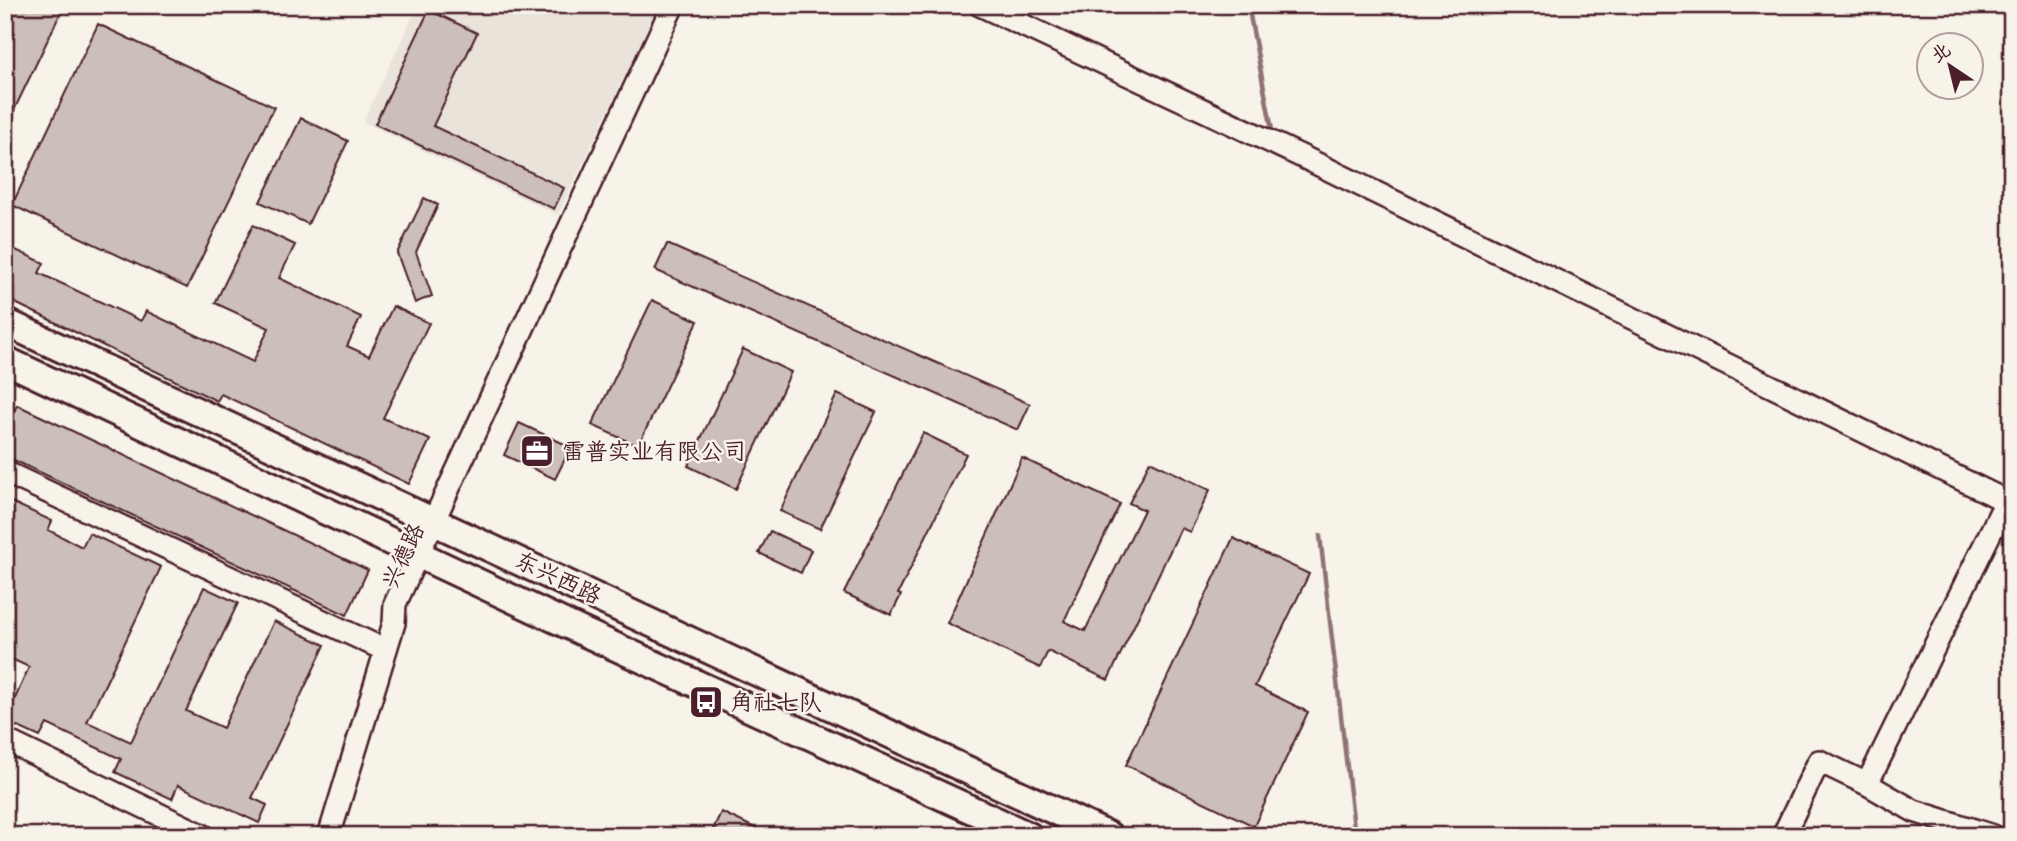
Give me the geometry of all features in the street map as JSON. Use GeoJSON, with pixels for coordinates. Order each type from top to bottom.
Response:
{"type":"FeatureCollection","features":[{"type":"Feature","properties":{"kind":"main road","name":"东兴西路"},"geometry":{"type":"LineString","coordinates":[[5,322],[1110,836]]}},
{"type":"Feature","properties":{"kind":"main road","name":"东兴西路"},"geometry":{"type":"LineString","coordinates":[[5,360],[1029,836]]}},
{"type":"Feature","properties":{"kind":"street","name":"兴德路"},"geometry":{"type":"LineString","coordinates":[[440,524],[673,5]]}},
{"type":"Feature","properties":{"kind":"street","name":"兴德路"},"geometry":{"type":"LineString","coordinates":[[329,836],[394,624],[394,604],[425,556],[688,5]]}},
{"type":"Feature","properties":{"kind":"street"},"geometry":{"type":"LineString","coordinates":[[980,5],[1305,158],[2009,503],[1867,784]]}},
{"type":"Feature","properties":{"kind":"street"},"geometry":{"type":"LineString","coordinates":[[5,472],[386,650]]}},
{"type":"Feature","properties":{"kind":"street"},"geometry":{"type":"LineString","coordinates":[[5,740],[204,836]]}},
{"type":"Feature","properties":{"kind":"street"},"geometry":{"type":"LineString","coordinates":[[1783,836],[1819,761],[1914,811],[1993,836]]}},
{"type":"Feature","properties":{"kind":"shaded area"},"geometry":{"type":"Polygon","coordinates":[[[418,5],[659,5],[558,215],[363,122],[418,5]]]}},
{"type":"Feature","properties":{"kind":"building"},"geometry":{"type":"Polygon","coordinates":[[[5,5],[53,5],[62,10],[5,129],[5,5]]]}},
{"type":"Feature","properties":{"kind":"building"},"geometry":{"type":"Polygon","coordinates":[[[429,10],[477,33],[433,126],[564,188],[554,209],[375,124],[429,10]]]}},
{"type":"Feature","properties":{"kind":"building"},"geometry":{"type":"Polygon","coordinates":[[[98,24],[274,107],[187,288],[12,205],[98,24]]]}},
{"type":"Feature","properties":{"kind":"building"},"geometry":{"type":"Polygon","coordinates":[[[301,118],[348,141],[308,224],[260,202],[301,118]]]}},
{"type":"Feature","properties":{"kind":"building"},"geometry":{"type":"Polygon","coordinates":[[[424,198],[438,205],[416,252],[432,296],[415,303],[397,253],[424,198]]]}},
{"type":"Feature","properties":{"kind":"building"},"geometry":{"type":"Polygon","coordinates":[[[253,225],[295,245],[279,278],[361,317],[347,346],[369,356],[393,306],[429,323],[383,418],[430,440],[409,484],[221,394],[217,401],[5,298],[5,245],[44,263],[39,273],[141,321],[146,311],[253,362],[269,328],[215,303],[253,225]]]}},
{"type":"Feature","properties":{"kind":"building"},"geometry":{"type":"Polygon","coordinates":[[[667,244],[1030,404],[1018,430],[655,270],[667,244]]]}},
{"type":"Feature","properties":{"kind":"building"},"geometry":{"type":"Polygon","coordinates":[[[652,300],[698,321],[638,446],[592,425],[652,300]]]}},
{"type":"Feature","properties":{"kind":"building"},"geometry":{"type":"Polygon","coordinates":[[[743,349],[791,372],[736,489],[688,466],[743,349]]]}},
{"type":"Feature","properties":{"kind":"building"},"geometry":{"type":"Polygon","coordinates":[[[837,394],[876,412],[820,529],[780,511],[837,394]]]}},
{"type":"Feature","properties":{"kind":"building"},"geometry":{"type":"Polygon","coordinates":[[[17,405],[368,570],[347,615],[5,456],[5,430],[17,405]]]}},
{"type":"Feature","properties":{"kind":"building","name":"雷普实业有限公司"},"geometry":{"type":"Polygon","coordinates":[[[519,423],[571,447],[555,479],[504,455],[519,423]]]}},
{"type":"Feature","properties":{"kind":"building"},"geometry":{"type":"Polygon","coordinates":[[[923,433],[966,454],[898,594],[901,595],[891,615],[844,593],[923,433]]]}},
{"type":"Feature","properties":{"kind":"building"},"geometry":{"type":"Polygon","coordinates":[[[1022,458],[1120,504],[1064,621],[1085,631],[1144,510],[1129,503],[1150,461],[1210,490],[1190,532],[1181,528],[1108,680],[1048,651],[1040,668],[947,623],[1022,458]]]}},
{"type":"Feature","properties":{"kind":"building"},"geometry":{"type":"Polygon","coordinates":[[[5,499],[52,521],[48,530],[82,547],[89,533],[161,567],[87,722],[131,742],[204,587],[238,603],[186,711],[223,728],[274,621],[325,645],[252,798],[267,805],[259,823],[178,785],[172,799],[115,772],[121,759],[47,724],[40,737],[5,721],[29,667],[5,656],[5,499]]]}},
{"type":"Feature","properties":{"kind":"building"},"geometry":{"type":"Polygon","coordinates":[[[770,531],[811,550],[801,573],[759,553],[770,531]]]}},
{"type":"Feature","properties":{"kind":"building"},"geometry":{"type":"Polygon","coordinates":[[[1233,538],[1309,574],[1255,686],[1308,712],[1254,826],[1126,765],[1233,538]]]}},
{"type":"Feature","properties":{"kind":"building"},"geometry":{"type":"Polygon","coordinates":[[[721,812],[772,836],[710,836],[721,812]]]}},
{"type":"Feature","properties":{"kind":"waterway"},"geometry":{"type":"LineString","coordinates":[[1248,5],[1272,130]]}},
{"type":"Feature","properties":{"kind":"waterway"},"geometry":{"type":"LineString","coordinates":[[1320,536],[1355,836]]}},
{"type":"Feature","properties":{"kind":"place","name":"雷普实业有限公司"},"geometry":{"type":"Point","coordinates":[537,451]}},
{"type":"Feature","properties":{"kind":"place","name":"角社七队"},"geometry":{"type":"Point","coordinates":[706,702]}}]}
